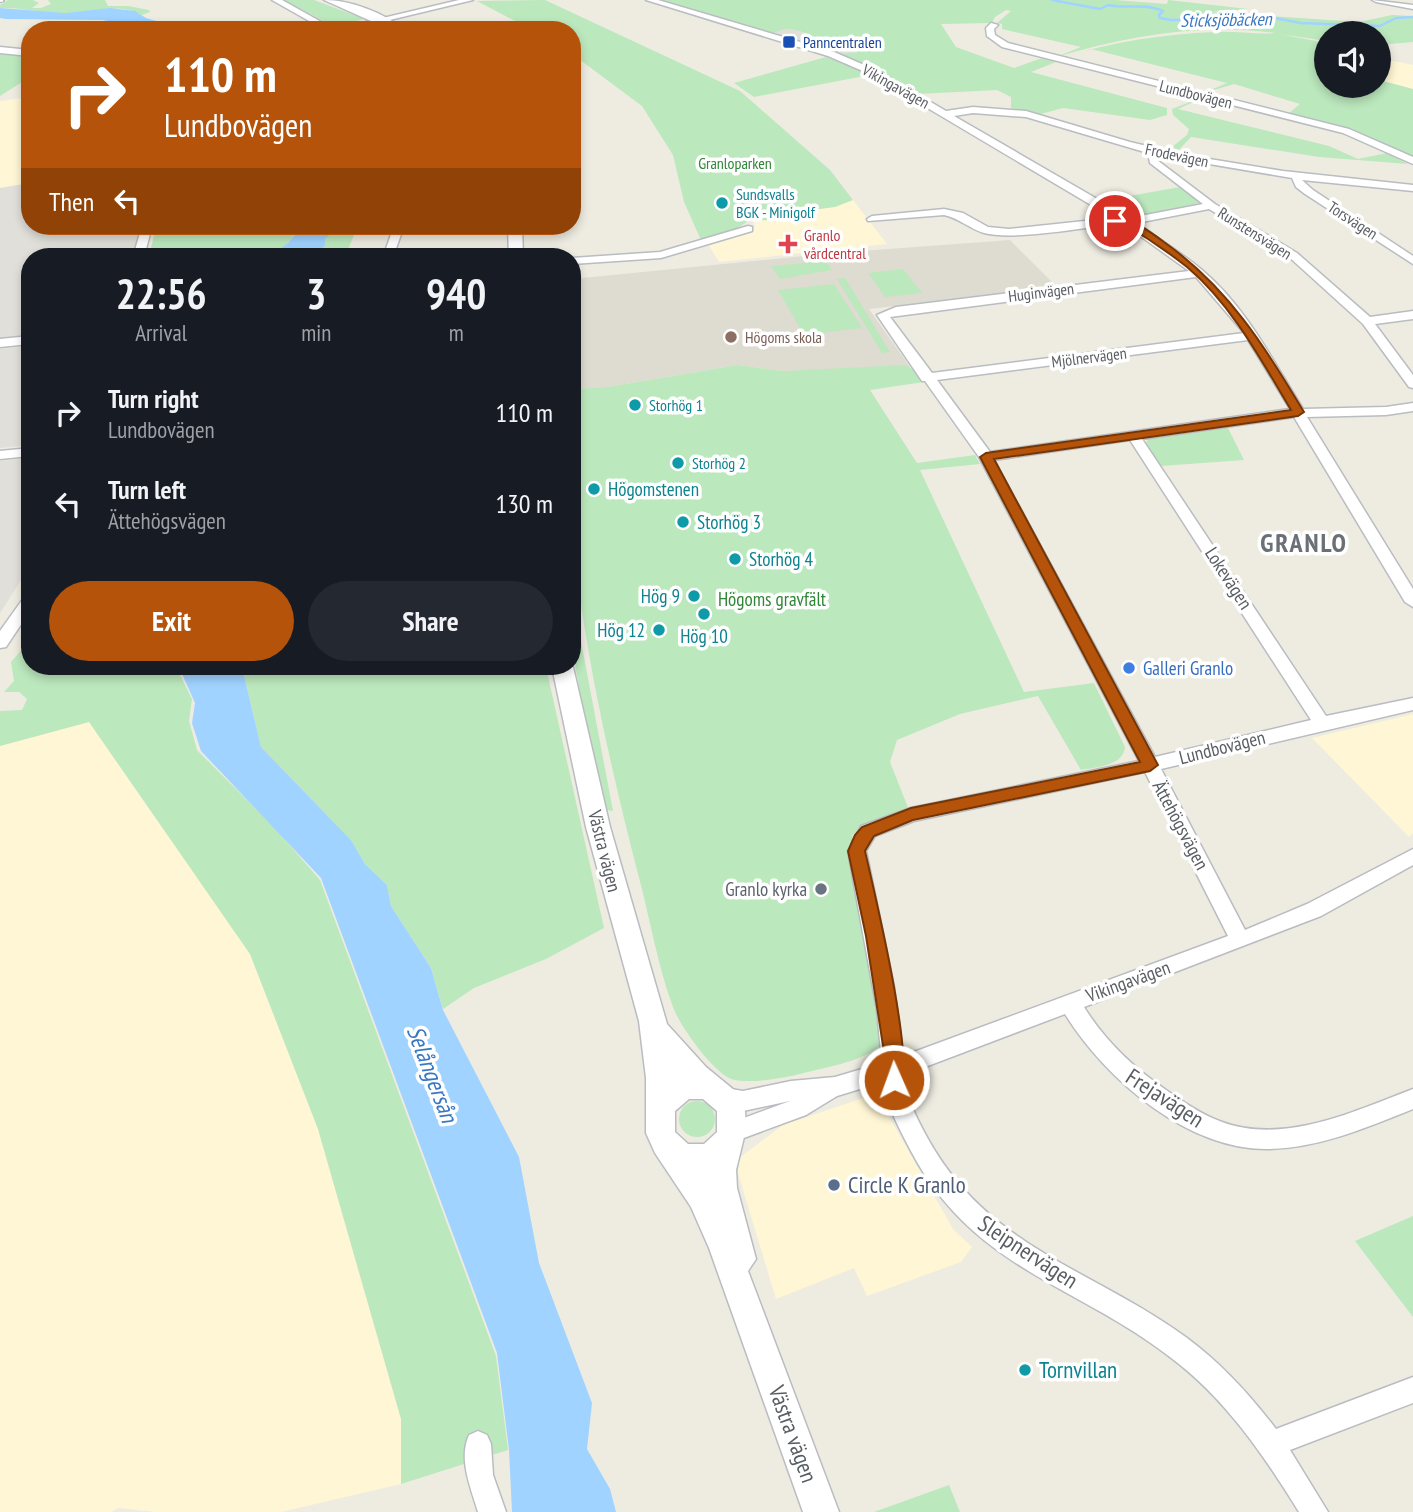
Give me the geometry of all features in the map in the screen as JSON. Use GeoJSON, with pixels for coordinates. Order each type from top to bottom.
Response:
{"type":"FeatureCollection","features":[{"type":"Feature","properties":{"kind":"street"},"geometry":{"type":"LineString","coordinates":[[276,0],[315,21]]}},
{"type":"Feature","properties":{"kind":"street"},"geometry":{"type":"LineString","coordinates":[[329,0],[384,21]]}},
{"type":"Feature","properties":{"kind":"street"},"geometry":{"type":"LineString","coordinates":[[373,21],[469,0]]}},
{"type":"Feature","properties":{"kind":"street","name":"Vikingavägen"},"geometry":{"type":"LineString","coordinates":[[650,0],[831,54],[875,73],[1125,221],[1199,273],[1252,336],[1413,602]]}},
{"type":"Feature","properties":{"kind":"street"},"geometry":{"type":"LineString","coordinates":[[1376,0],[1413,6]]}},
{"type":"Feature","properties":{"kind":"street"},"geometry":{"type":"LineString","coordinates":[[1382,0],[1413,6]]}},
{"type":"Feature","properties":{"kind":"street","name":"Lundbovägen"},"geometry":{"type":"LineString","coordinates":[[994,25],[990,29],[991,36],[1005,45],[1346,131],[1413,162]]}},
{"type":"Feature","properties":{"kind":"street"},"geometry":{"type":"LineString","coordinates":[[0,50],[21,52]]}},
{"type":"Feature","properties":{"kind":"street","name":"Frodevägen"},"geometry":{"type":"LineString","coordinates":[[946,114],[976,109],[1017,111],[1154,151],[1296,177],[1413,188]]}},
{"type":"Feature","properties":{"kind":"street","name":"Runstensvägen"},"geometry":{"type":"LineString","coordinates":[[1154,151],[1151,155],[1153,161],[1211,206],[1293,255],[1367,321],[1413,384]]}},
{"type":"Feature","properties":{"kind":"street","name":"Torsvägen"},"geometry":{"type":"LineString","coordinates":[[1296,177],[1300,185],[1309,192],[1413,261]]}},
{"type":"Feature","properties":{"kind":"street"},"geometry":{"type":"LineString","coordinates":[[872,219],[944,212],[959,215],[986,230],[1009,232],[1125,221],[1211,206]]}},
{"type":"Feature","properties":{"kind":"street"},"geometry":{"type":"LineString","coordinates":[[581,260],[661,255],[748,229]]}},
{"type":"Feature","properties":{"kind":"street","name":"Huginvägen"},"geometry":{"type":"LineString","coordinates":[[883,315],[895,311],[1199,273]]}},
{"type":"Feature","properties":{"kind":"street","name":"Ättehögsvägen"},"geometry":{"type":"LineString","coordinates":[[883,315],[926,378],[986,457],[1194,845],[1240,940]]}},
{"type":"Feature","properties":{"kind":"street"},"geometry":{"type":"LineString","coordinates":[[1367,321],[1413,315]]}},
{"type":"Feature","properties":{"kind":"street","name":"Mjölnervägen"},"geometry":{"type":"LineString","coordinates":[[926,378],[1252,336]]}},
{"type":"Feature","properties":{"kind":"street"},"geometry":{"type":"LineString","coordinates":[[0,343],[21,341]]}},
{"type":"Feature","properties":{"kind":"street"},"geometry":{"type":"LineString","coordinates":[[986,457],[1298,412],[1386,411],[1413,407]]}},
{"type":"Feature","properties":{"kind":"street","name":"Lokevägen"},"geometry":{"type":"LineString","coordinates":[[1133,435],[1322,723]]}},
{"type":"Feature","properties":{"kind":"street"},"geometry":{"type":"LineString","coordinates":[[0,455],[21,453]]}},
{"type":"Feature","properties":{"kind":"street"},"geometry":{"type":"LineString","coordinates":[[0,643],[21,612]]}},
{"type":"Feature","properties":{"kind":"street","name":"Västra vägen"},"geometry":{"type":"LineString","coordinates":[[564,675],[612,880],[658,1033],[662,1081],[660,1108]]}},
{"type":"Feature","properties":{"kind":"street","name":"Lundbovägen"},"geometry":{"type":"LineString","coordinates":[[868,831],[911,814],[1150,765],[1413,704]]}},
{"type":"Feature","properties":{"kind":"street","name":"Sleipnervägen"},"geometry":{"type":"LineString","coordinates":[[868,831],[857,851],[875,936],[894,1052],[892,1070],[897,1096],[932,1168],[962,1207],[1036,1263],[1091,1292],[1177,1346],[1220,1382],[1272,1444],[1314,1512]]}},
{"type":"Feature","properties":{"kind":"street","name":"Vikingavägen"},"geometry":{"type":"LineString","coordinates":[[718,1094],[743,1101],[791,1091],[835,1087],[892,1070],[1314,910],[1413,856]]}},
{"type":"Feature","properties":{"kind":"street","name":"Frejavägen"},"geometry":{"type":"LineString","coordinates":[[1069,1002],[1080,1022],[1120,1070],[1198,1123],[1227,1134],[1246,1138],[1302,1135],[1366,1117],[1413,1099]]}},
{"type":"Feature","properties":{"kind":"street","name":"Västra vägen"},"geometry":{"type":"LineString","coordinates":[[658,1033],[696,1076],[718,1094]]}},
{"type":"Feature","properties":{"kind":"street"},"geometry":{"type":"LineString","coordinates":[[698,1086],[718,1094],[733,1112],[730,1137],[712,1153],[700,1156],[681,1154],[665,1143],[658,1127],[660,1108],[677,1091],[698,1086]]}},
{"type":"Feature","properties":{"kind":"street","name":"Vikingavägen"},"geometry":{"type":"LineString","coordinates":[[730,1137],[798,1108],[835,1087]]}},
{"type":"Feature","properties":{"kind":"street","name":"Västra vägen"},"geometry":{"type":"LineString","coordinates":[[730,1137],[721,1170],[722,1188],[765,1356]]}},
{"type":"Feature","properties":{"kind":"street","name":"Västra vägen"},"geometry":{"type":"LineString","coordinates":[[665,1143],[702,1197],[765,1356],[821,1512]]}},
{"type":"Feature","properties":{"kind":"street"},"geometry":{"type":"LineString","coordinates":[[1272,1444],[1413,1390]]}},
{"type":"Feature","properties":{"kind":"street"},"geometry":{"type":"LineString","coordinates":[[478,1444],[480,1475],[492,1512]]}},
{"type":"Feature","properties":{"kind":"shaded area","name":"Panncentralen"},"geometry":{"type":"Polygon","coordinates":[[[783,28],[792,28],[819,40],[858,48],[859,52],[840,54],[771,35],[783,28]]]}},
{"type":"Feature","properties":{"kind":"shaded area"},"geometry":{"type":"Polygon","coordinates":[[[1391,60],[1413,65],[1413,89],[1391,83],[1391,60]]]}},
{"type":"Feature","properties":{"kind":"shaded area"},"geometry":{"type":"Polygon","coordinates":[[[21,98],[21,184],[0,188],[0,101],[21,98]]]}},
{"type":"Feature","properties":{"kind":"shaded area"},"geometry":{"type":"Polygon","coordinates":[[[21,184],[21,235],[140,235],[136,248],[21,248],[21,337],[0,338],[0,188],[21,184]]]}},
{"type":"Feature","properties":{"kind":"shaded area"},"geometry":{"type":"Polygon","coordinates":[[[853,200],[887,244],[719,262],[708,244],[755,227],[753,221],[806,215],[803,211],[834,207],[853,200]]]}},
{"type":"Feature","properties":{"kind":"shaded area","name":"Högoms skola"},"geometry":{"type":"Polygon","coordinates":[[[1010,240],[1057,287],[869,309],[910,367],[784,371],[737,365],[608,387],[581,388],[581,278],[834,253],[1010,240]]]}},
{"type":"Feature","properties":{"kind":"shaded area"},"geometry":{"type":"Polygon","coordinates":[[[21,347],[21,446],[0,448],[0,349],[21,347]]]}},
{"type":"Feature","properties":{"kind":"shaded area"},"geometry":{"type":"Polygon","coordinates":[[[21,459],[21,580],[0,613],[0,461],[21,459]]]}},
{"type":"Feature","properties":{"kind":"shaded area"},"geometry":{"type":"Polygon","coordinates":[[[1413,714],[1413,833],[1409,837],[1312,738],[1413,714]]]}},
{"type":"Feature","properties":{"kind":"shaded area"},"geometry":{"type":"Polygon","coordinates":[[[89,722],[250,954],[318,1129],[401,1419],[401,1484],[281,1512],[156,1512],[118,1508],[111,1512],[0,1512],[0,746],[89,722]]]}},
{"type":"Feature","properties":{"kind":"shaded area"},"geometry":{"type":"Polygon","coordinates":[[[872,1095],[880,1101],[953,1229],[972,1247],[961,1262],[867,1296],[854,1268],[776,1299],[738,1173],[739,1158],[783,1125],[872,1095]]]}},
{"type":"Feature","properties":{"kind":"green space"},"geometry":{"type":"Polygon","coordinates":[[[8,0],[33,0],[39,3],[32,8],[41,8],[51,4],[48,0],[105,0],[108,6],[128,6],[150,12],[142,15],[114,8],[58,13],[0,8],[0,5],[8,0]]]}},
{"type":"Feature","properties":{"kind":"green space"},"geometry":{"type":"Polygon","coordinates":[[[284,0],[314,0],[365,19],[324,21],[284,0]]]}},
{"type":"Feature","properties":{"kind":"green space","name":"Granloparken"},"geometry":{"type":"Polygon","coordinates":[[[545,0],[740,91],[830,170],[853,200],[835,207],[804,211],[807,216],[747,222],[731,232],[701,240],[684,202],[673,155],[642,106],[581,61],[581,21],[515,21],[477,1],[545,0]]]}},
{"type":"Feature","properties":{"kind":"green space"},"geometry":{"type":"Polygon","coordinates":[[[658,0],[1115,0],[1167,4],[1168,0],[1248,9],[1210,12],[1344,21],[1314,21],[1314,39],[1280,34],[1314,41],[1314,98],[1391,98],[1391,83],[1413,89],[1413,160],[1367,138],[1288,114],[1300,104],[1234,84],[1201,94],[1227,83],[1092,49],[1176,35],[1275,33],[1220,30],[1164,33],[1110,43],[1056,57],[1081,47],[1002,29],[1002,24],[997,23],[1011,11],[1006,10],[995,17],[992,23],[941,24],[956,47],[1014,68],[1042,58],[1056,62],[1031,72],[1167,108],[1167,115],[1150,120],[1063,108],[1041,114],[1011,108],[1011,97],[997,90],[918,94],[871,66],[840,54],[859,52],[858,48],[808,37],[810,35],[790,29],[771,35],[658,0]]]}},
{"type":"Feature","properties":{"kind":"green space"},"geometry":{"type":"Polygon","coordinates":[[[1392,15],[1413,16],[1413,42],[1391,44],[1391,21],[1364,21],[1392,15]]]}},
{"type":"Feature","properties":{"kind":"green space"},"geometry":{"type":"Polygon","coordinates":[[[0,53],[21,55],[21,83],[0,96],[0,53]]]}},
{"type":"Feature","properties":{"kind":"green space"},"geometry":{"type":"Polygon","coordinates":[[[826,57],[870,75],[754,97],[734,83],[826,57]]]}},
{"type":"Feature","properties":{"kind":"green space"},"geometry":{"type":"Polygon","coordinates":[[[1200,98],[1178,109],[1329,146],[1358,159],[1387,153],[1408,164],[1319,157],[1191,137],[1176,153],[1167,151],[1187,135],[1189,129],[1173,115],[1172,109],[1200,98]]]}},
{"type":"Feature","properties":{"kind":"green space"},"geometry":{"type":"Polygon","coordinates":[[[1180,187],[1200,203],[1136,217],[1125,215],[1101,201],[1180,187]]]}},
{"type":"Feature","properties":{"kind":"green space"},"geometry":{"type":"Polygon","coordinates":[[[154,235],[295,235],[281,248],[151,248],[154,235]]]}},
{"type":"Feature","properties":{"kind":"green space"},"geometry":{"type":"Polygon","coordinates":[[[330,235],[354,235],[349,248],[320,248],[330,235]]]}},
{"type":"Feature","properties":{"kind":"green space"},"geometry":{"type":"Polygon","coordinates":[[[826,261],[832,270],[780,279],[771,266],[826,261]]]}},
{"type":"Feature","properties":{"kind":"green space"},"geometry":{"type":"Polygon","coordinates":[[[903,269],[922,293],[885,297],[868,273],[903,269]]]}},
{"type":"Feature","properties":{"kind":"green space"},"geometry":{"type":"Polygon","coordinates":[[[845,278],[890,352],[882,353],[837,279],[845,278]]]}},
{"type":"Feature","properties":{"kind":"green space"},"geometry":{"type":"Polygon","coordinates":[[[834,284],[862,328],[804,335],[778,290],[834,284]]]}},
{"type":"Feature","properties":{"kind":"green space","name":"Högoms gravfält"},"geometry":{"type":"Polygon","coordinates":[[[737,365],[784,371],[904,365],[914,369],[924,382],[870,390],[917,463],[975,455],[980,464],[920,470],[1024,692],[1094,683],[1125,747],[1120,758],[1114,762],[1081,770],[1038,696],[960,714],[897,740],[890,762],[909,810],[862,825],[852,836],[887,1040],[858,1058],[793,1076],[752,1081],[734,1080],[720,1072],[696,1045],[682,1024],[667,991],[618,792],[581,605],[581,388],[608,387],[737,365]]]}},
{"type":"Feature","properties":{"kind":"green space"},"geometry":{"type":"Polygon","coordinates":[[[1227,426],[1244,460],[1161,466],[1146,443],[1149,438],[1227,426]]]}},
{"type":"Feature","properties":{"kind":"green space"},"geometry":{"type":"Polygon","coordinates":[[[581,641],[613,811],[607,810],[577,675],[581,675],[581,641]]]}},
{"type":"Feature","properties":{"kind":"green space"},"geometry":{"type":"Polygon","coordinates":[[[21,650],[21,675],[180,675],[192,699],[189,721],[197,750],[272,825],[320,880],[496,1356],[508,1450],[401,1484],[401,1419],[318,1129],[250,954],[89,722],[0,746],[0,711],[22,710],[27,699],[19,692],[4,692],[14,681],[11,662],[21,650]]]}},
{"type":"Feature","properties":{"kind":"green space"},"geometry":{"type":"Polygon","coordinates":[[[244,675],[548,675],[604,928],[546,959],[474,988],[443,1009],[431,968],[391,906],[387,885],[365,864],[351,840],[261,747],[244,675]]]}},
{"type":"Feature","properties":{"kind":"green space"},"geometry":{"type":"Polygon","coordinates":[[[697,1101],[709,1107],[715,1119],[709,1131],[697,1137],[685,1131],[679,1119],[685,1107],[697,1101]]]}},
{"type":"Feature","properties":{"kind":"green space"},"geometry":{"type":"Polygon","coordinates":[[[1413,1216],[1413,1317],[1355,1241],[1413,1216]]]}},
{"type":"Feature","properties":{"kind":"green space"},"geometry":{"type":"Polygon","coordinates":[[[949,1485],[960,1512],[874,1512],[949,1485]]]}},
{"type":"Feature","properties":{"kind":"water"},"geometry":{"type":"Polygon","coordinates":[[[0,8],[65,13],[110,8],[135,11],[156,21],[107,21],[0,18],[0,8]]]}},
{"type":"Feature","properties":{"kind":"water"},"geometry":{"type":"Polygon","coordinates":[[[295,235],[330,235],[325,239],[322,248],[281,248],[295,235]]]}},
{"type":"Feature","properties":{"kind":"water","name":"Selångersån"},"geometry":{"type":"Polygon","coordinates":[[[183,675],[244,675],[261,747],[351,840],[365,864],[387,885],[391,906],[431,968],[443,1010],[519,1157],[539,1263],[592,1403],[587,1449],[610,1489],[616,1512],[512,1512],[509,1450],[497,1353],[321,878],[201,751],[192,723],[195,703],[183,675]]]}},
{"type":"Feature","properties":{"kind":"waterway","name":"Sticksjöbäcken"},"geometry":{"type":"LineString","coordinates":[[1052,0],[1100,9],[1108,5],[1150,7],[1163,11],[1159,15],[1160,18],[1171,20],[1269,17],[1301,23],[1380,26],[1396,18],[1413,17]]}},
{"type":"Feature","properties":{"kind":"place","name":"Panncentralen"},"geometry":{"type":"Point","coordinates":[789,42]}},
{"type":"Feature","properties":{"kind":"place","name":"Sundsvalls BGK - Minigolf"},"geometry":{"type":"Point","coordinates":[722,203]}},
{"type":"Feature","properties":{"kind":"place","name":"Granlo vårdcentral"},"geometry":{"type":"Point","coordinates":[788,244]}},
{"type":"Feature","properties":{"kind":"place","name":"Högoms skola"},"geometry":{"type":"Point","coordinates":[731,337]}},
{"type":"Feature","properties":{"kind":"place","name":"Storhög 1"},"geometry":{"type":"Point","coordinates":[635,405]}},
{"type":"Feature","properties":{"kind":"place","name":"Storhög 2"},"geometry":{"type":"Point","coordinates":[678,463]}},
{"type":"Feature","properties":{"kind":"place","name":"Högomstenen"},"geometry":{"type":"Point","coordinates":[594,489]}},
{"type":"Feature","properties":{"kind":"place","name":"Storhög 3"},"geometry":{"type":"Point","coordinates":[683,522]}},
{"type":"Feature","properties":{"kind":"place","name":"Storhög 4"},"geometry":{"type":"Point","coordinates":[735,559]}},
{"type":"Feature","properties":{"kind":"place","name":"Hög 9"},"geometry":{"type":"Point","coordinates":[694,596]}},
{"type":"Feature","properties":{"kind":"place","name":"Hög 10"},"geometry":{"type":"Point","coordinates":[704,614]}},
{"type":"Feature","properties":{"kind":"place","name":"Hög 12"},"geometry":{"type":"Point","coordinates":[659,630]}},
{"type":"Feature","properties":{"kind":"place","name":"Galleri Granlo"},"geometry":{"type":"Point","coordinates":[1129,668]}},
{"type":"Feature","properties":{"kind":"place","name":"Granlo kyrka"},"geometry":{"type":"Point","coordinates":[821,889]}},
{"type":"Feature","properties":{"kind":"place","name":"Circle K Granlo"},"geometry":{"type":"Point","coordinates":[834,1185]}},
{"type":"Feature","properties":{"kind":"place","name":"Tornvillan"},"geometry":{"type":"Point","coordinates":[1025,1370]}},
{"type":"Feature","properties":{"kind":"district","name":"GRANLO"},"geometry":{"type":"Point","coordinates":[1304,543]}},
{"type":"Feature","properties":{"kind":"route"},"geometry":{"type":"LineString","coordinates":[[894,1080],[894,1052],[875,936],[857,851],[861,839],[868,831],[911,814],[1150,765],[986,457],[1298,412],[1252,336],[1210,284],[1190,265],[1154,239],[1122,220],[1115,221]]}}]}
